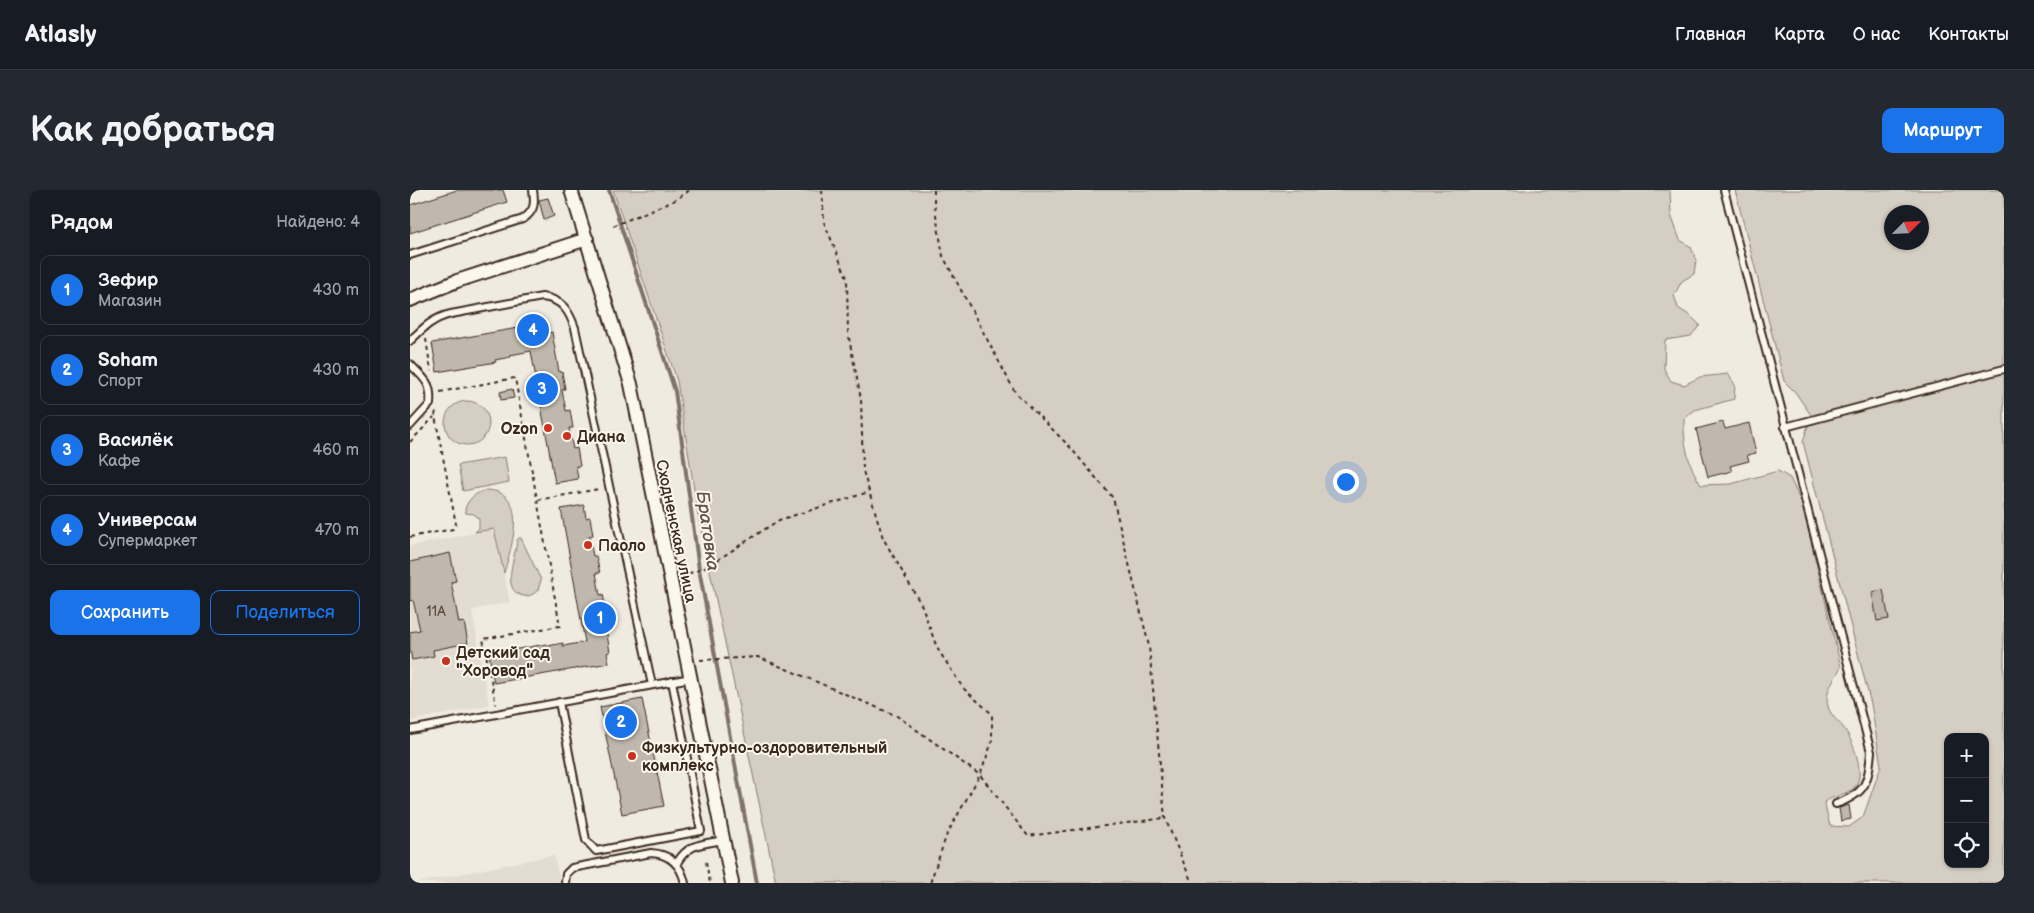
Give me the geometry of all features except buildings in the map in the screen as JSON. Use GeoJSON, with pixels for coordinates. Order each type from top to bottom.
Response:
{"type":"FeatureCollection","features":[{"type":"Feature","properties":{"kind":"street","name":"Сходненская улица"},"geometry":{"type":"LineString","coordinates":[[571,190],[631,384],[732,883]]}},
{"type":"Feature","properties":{"kind":"street"},"geometry":{"type":"LineString","coordinates":[[410,300],[457,281],[587,239]]}},
{"type":"Feature","properties":{"kind":"lane"},"geometry":{"type":"LineString","coordinates":[[410,255],[523,219],[530,215],[533,209],[533,190]]}},
{"type":"Feature","properties":{"kind":"lane"},"geometry":{"type":"LineString","coordinates":[[1724,190],[1871,752],[1868,779],[1861,790],[1852,798],[1836,804]]}},
{"type":"Feature","properties":{"kind":"lane"},"geometry":{"type":"LineString","coordinates":[[410,341],[427,324],[439,317],[542,297],[559,301],[571,317],[575,328],[652,685]]}},
{"type":"Feature","properties":{"kind":"lane"},"geometry":{"type":"LineString","coordinates":[[410,364],[426,381],[431,391],[433,406],[410,426]]}},
{"type":"Feature","properties":{"kind":"lane"},"geometry":{"type":"LineString","coordinates":[[1785,426],[2004,369]]}},
{"type":"Feature","properties":{"kind":"lane"},"geometry":{"type":"LineString","coordinates":[[410,730],[691,678]]}},
{"type":"Feature","properties":{"kind":"lane"},"geometry":{"type":"LineString","coordinates":[[559,702],[586,840],[596,851],[701,831],[672,681]]}},
{"type":"Feature","properties":{"kind":"lane"},"geometry":{"type":"LineString","coordinates":[[677,863],[682,854],[691,847],[724,840]]}},
{"type":"Feature","properties":{"kind":"lane"},"geometry":{"type":"LineString","coordinates":[[565,883],[566,874],[572,868],[651,853],[660,853],[677,863],[685,883]]}},
{"type":"Feature","properties":{"kind":"path"},"geometry":{"type":"LineString","coordinates":[[612,226],[675,200],[690,190]]}},
{"type":"Feature","properties":{"kind":"path"},"geometry":{"type":"LineString","coordinates":[[822,190],[824,222],[847,278],[848,333],[861,399],[863,471],[883,538],[922,606],[937,648],[963,688],[992,714],[992,742],[980,775],[947,834],[930,883]]}},
{"type":"Feature","properties":{"kind":"path"},"geometry":{"type":"LineString","coordinates":[[934,190],[934,203],[943,256],[1016,392],[1069,446],[1113,498],[1149,646],[1165,818],[1192,883]]}},
{"type":"Feature","properties":{"kind":"path"},"geometry":{"type":"LineString","coordinates":[[427,324],[426,343],[432,375]]}},
{"type":"Feature","properties":{"kind":"path"},"geometry":{"type":"LineString","coordinates":[[439,392],[515,378],[560,626],[483,639],[497,714]]}},
{"type":"Feature","properties":{"kind":"path"},"geometry":{"type":"LineString","coordinates":[[433,406],[435,416]]}},
{"type":"Feature","properties":{"kind":"path"},"geometry":{"type":"LineString","coordinates":[[410,537],[453,529],[456,524],[433,406]]}},
{"type":"Feature","properties":{"kind":"path"},"geometry":{"type":"LineString","coordinates":[[410,442],[435,416]]}},
{"type":"Feature","properties":{"kind":"path"},"geometry":{"type":"LineString","coordinates":[[537,500],[609,487]]}},
{"type":"Feature","properties":{"kind":"path"},"geometry":{"type":"LineString","coordinates":[[671,580],[704,568],[779,520],[869,492]]}},
{"type":"Feature","properties":{"kind":"path"},"geometry":{"type":"LineString","coordinates":[[687,660],[758,657],[897,716],[980,775],[1028,836],[1165,818]]}},
{"type":"Feature","properties":{"kind":"path"},"geometry":{"type":"LineString","coordinates":[[706,862],[710,883]]}},
{"type":"Feature","properties":{"kind":"shaded area"},"geometry":{"type":"Polygon","coordinates":[[[613,190],[1670,190],[1671,215],[1680,240],[1691,247],[1696,260],[1694,274],[1682,281],[1674,295],[1678,308],[1700,325],[1691,336],[1665,340],[1664,369],[1671,381],[1684,385],[1700,377],[1728,374],[1735,385],[1734,399],[1695,410],[1684,418],[1684,436],[1687,453],[1701,485],[1731,484],[1778,471],[1790,478],[1802,504],[1841,667],[1829,690],[1828,706],[1832,715],[1851,740],[1859,766],[1858,781],[1855,787],[1824,802],[1830,826],[1849,827],[1863,817],[1881,766],[1871,704],[1803,442],[1811,415],[1795,392],[1784,381],[1735,190],[2004,190],[2004,883],[776,883],[698,515],[677,381],[613,190]]]}},
{"type":"Feature","properties":{"kind":"shaded area"},"geometry":{"type":"Polygon","coordinates":[[[463,401],[471,401],[483,407],[489,423],[483,439],[471,445],[463,445],[451,439],[445,427],[445,419],[451,407],[463,401]]]}},
{"type":"Feature","properties":{"kind":"shaded area"},"geometry":{"type":"Polygon","coordinates":[[[505,457],[509,482],[463,491],[458,465],[505,457]]]}},
{"type":"Feature","properties":{"kind":"shaded area"},"geometry":{"type":"Polygon","coordinates":[[[486,490],[500,493],[509,500],[513,510],[513,536],[504,573],[494,529],[475,532],[479,528],[479,519],[474,514],[466,513],[465,509],[472,497],[486,490]]]}},
{"type":"Feature","properties":{"kind":"shaded area","name":"Детский сад \"Хоровод\""},"geometry":{"type":"Polygon","coordinates":[[[494,529],[510,602],[472,610],[489,705],[410,721],[410,546],[494,529]]]}},
{"type":"Feature","properties":{"kind":"shaded area"},"geometry":{"type":"Polygon","coordinates":[[[521,538],[541,580],[538,590],[532,595],[527,596],[520,595],[514,591],[510,578],[517,540],[521,538]]]}},
{"type":"Feature","properties":{"kind":"shaded area"},"geometry":{"type":"Polygon","coordinates":[[[554,855],[560,883],[416,883],[421,882],[554,855]]]}},
{"type":"Feature","properties":{"kind":"waterway","name":"Братовка"},"geometry":{"type":"LineString","coordinates":[[609,190],[675,391],[699,569],[757,883]]}},
{"type":"Feature","properties":{"kind":"place","name":"Универсам"},"geometry":{"type":"Point","coordinates":[533,330]}},
{"type":"Feature","properties":{"kind":"place","name":"Василёк"},"geometry":{"type":"Point","coordinates":[542,389]}},
{"type":"Feature","properties":{"kind":"place","name":"Ozon"},"geometry":{"type":"Point","coordinates":[548,428]}},
{"type":"Feature","properties":{"kind":"place","name":"Диана"},"geometry":{"type":"Point","coordinates":[567,436]}},
{"type":"Feature","properties":{"kind":"place","name":"Паоло"},"geometry":{"type":"Point","coordinates":[588,545]}},
{"type":"Feature","properties":{"kind":"place","name":"Зефир"},"geometry":{"type":"Point","coordinates":[600,618]}},
{"type":"Feature","properties":{"kind":"place","name":"Детский сад \"Хоровод\""},"geometry":{"type":"Point","coordinates":[446,661]}},
{"type":"Feature","properties":{"kind":"place","name":"Soham"},"geometry":{"type":"Point","coordinates":[621,722]}},
{"type":"Feature","properties":{"kind":"place","name":"Физкультурно-оздоровительный комплекс"},"geometry":{"type":"Point","coordinates":[632,756]}}]}
